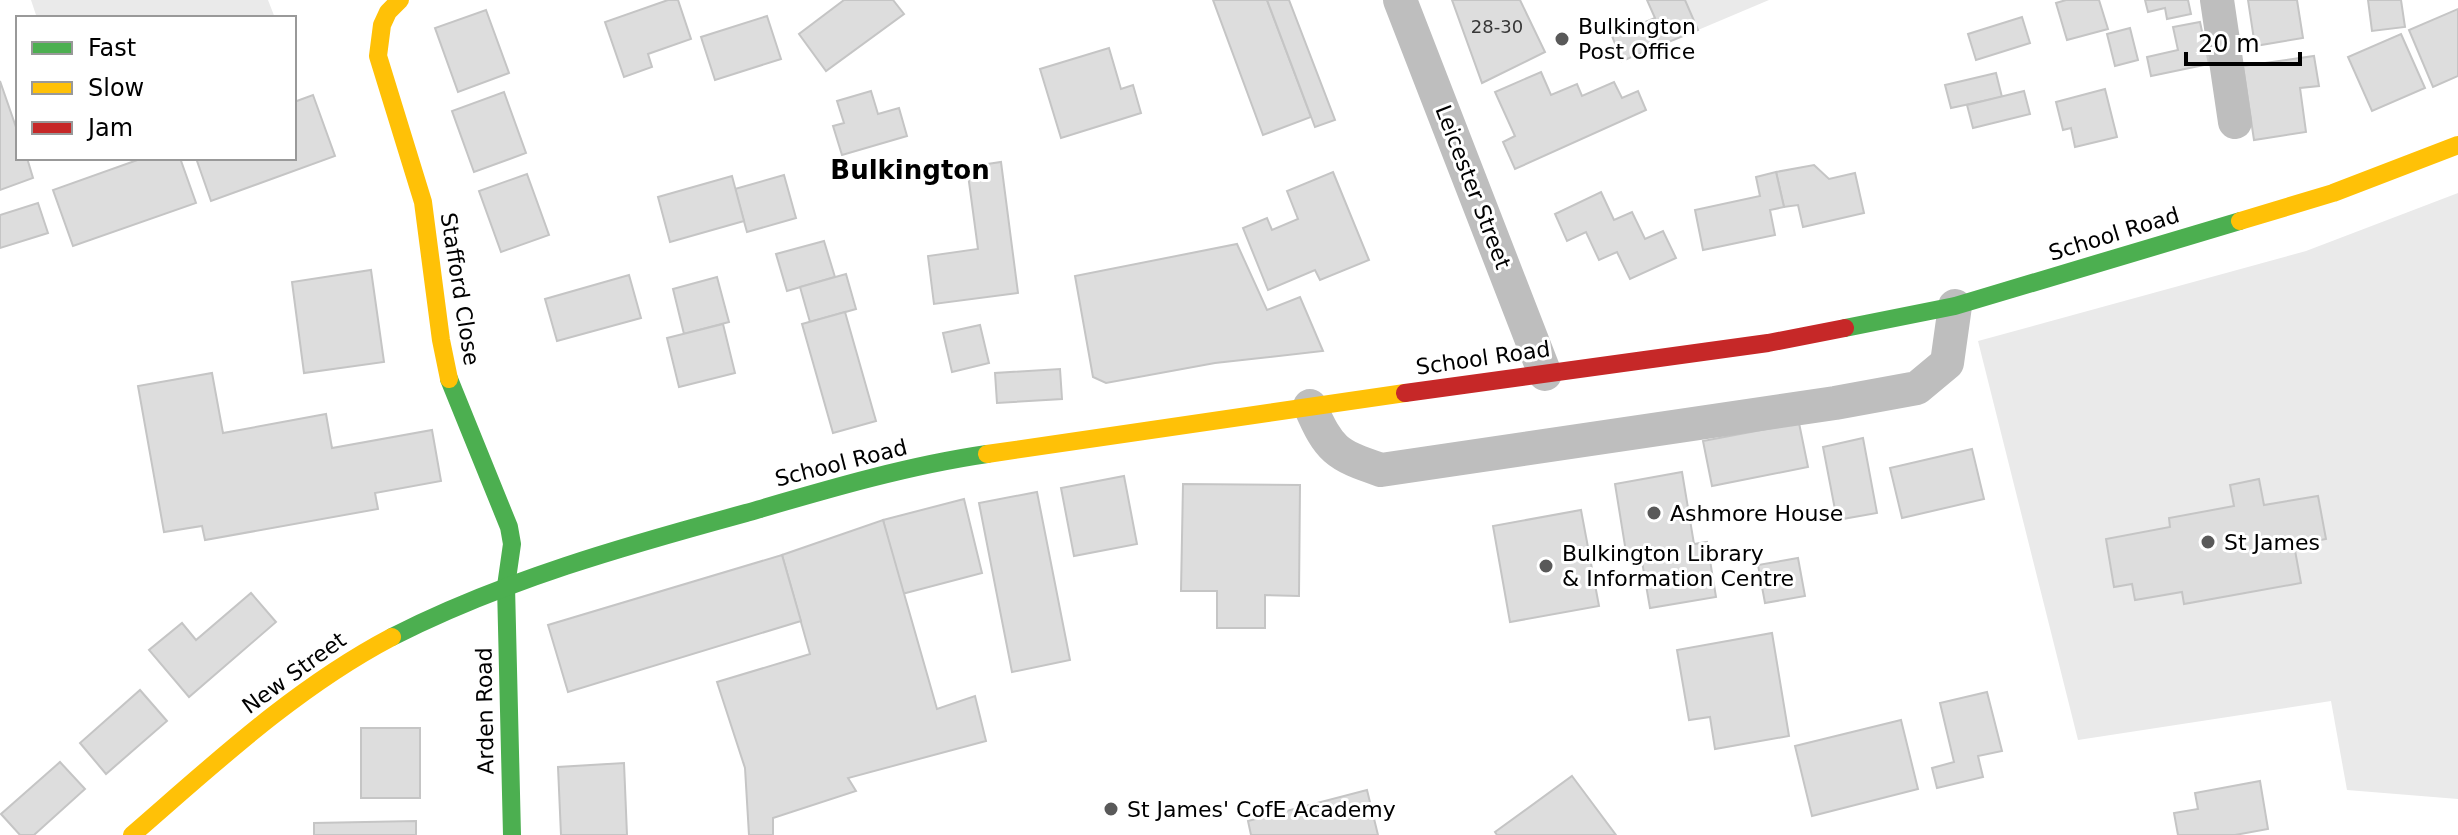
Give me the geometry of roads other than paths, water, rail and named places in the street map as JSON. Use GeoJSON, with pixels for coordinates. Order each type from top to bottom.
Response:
{"type":"FeatureCollection","features":[{"type":"Feature","properties":{"kind":"main road","name":"Stafford Close"},"geometry":{"type":"LineString","coordinates":[[400,0],[384,17],[378,35],[378,56],[423,202],[441,340],[450,382],[509,527],[512,544],[506,586]]}},
{"type":"Feature","properties":{"kind":"main road","name":"School Road"},"geometry":{"type":"LineString","coordinates":[[506,586],[625,546],[859,481],[974,456],[1768,343],[1955,306],[2333,193],[2458,145]]}},
{"type":"Feature","properties":{"kind":"main road","name":"New Street"},"geometry":{"type":"LineString","coordinates":[[132,835],[235,746],[308,689],[378,644],[506,586]]}},
{"type":"Feature","properties":{"kind":"main road","name":"Arden Road"},"geometry":{"type":"LineString","coordinates":[[506,586],[512,835]]}},
{"type":"Feature","properties":{"kind":"street","name":"Leicester Street"},"geometry":{"type":"LineString","coordinates":[[1400,0],[1545,374]]}},
{"type":"Feature","properties":{"kind":"street"},"geometry":{"type":"LineString","coordinates":[[2217,0],[2235,122]]}},
{"type":"Feature","properties":{"kind":"street"},"geometry":{"type":"LineString","coordinates":[[1310,406],[1324,438],[1345,458],[1381,470],[1835,403],[1917,388],[1947,363],[1955,306]]}},
{"type":"Feature","properties":{"kind":"place","name":"Bulkington Post Office"},"geometry":{"type":"Point","coordinates":[1562,39]}},
{"type":"Feature","properties":{"kind":"place","name":"Ashmore House"},"geometry":{"type":"Point","coordinates":[1654,513]}},
{"type":"Feature","properties":{"kind":"place","name":"St James"},"geometry":{"type":"Point","coordinates":[2208,542]}},
{"type":"Feature","properties":{"kind":"place","name":"Bulkington Library & Information Centre"},"geometry":{"type":"Point","coordinates":[1546,566]}},
{"type":"Feature","properties":{"kind":"place","name":"St James' CofE Academy"},"geometry":{"type":"Point","coordinates":[1111,809]}},
{"type":"Feature","properties":{"kind":"district","name":"Bulkington"},"geometry":{"type":"Point","coordinates":[910,170]}}]}
